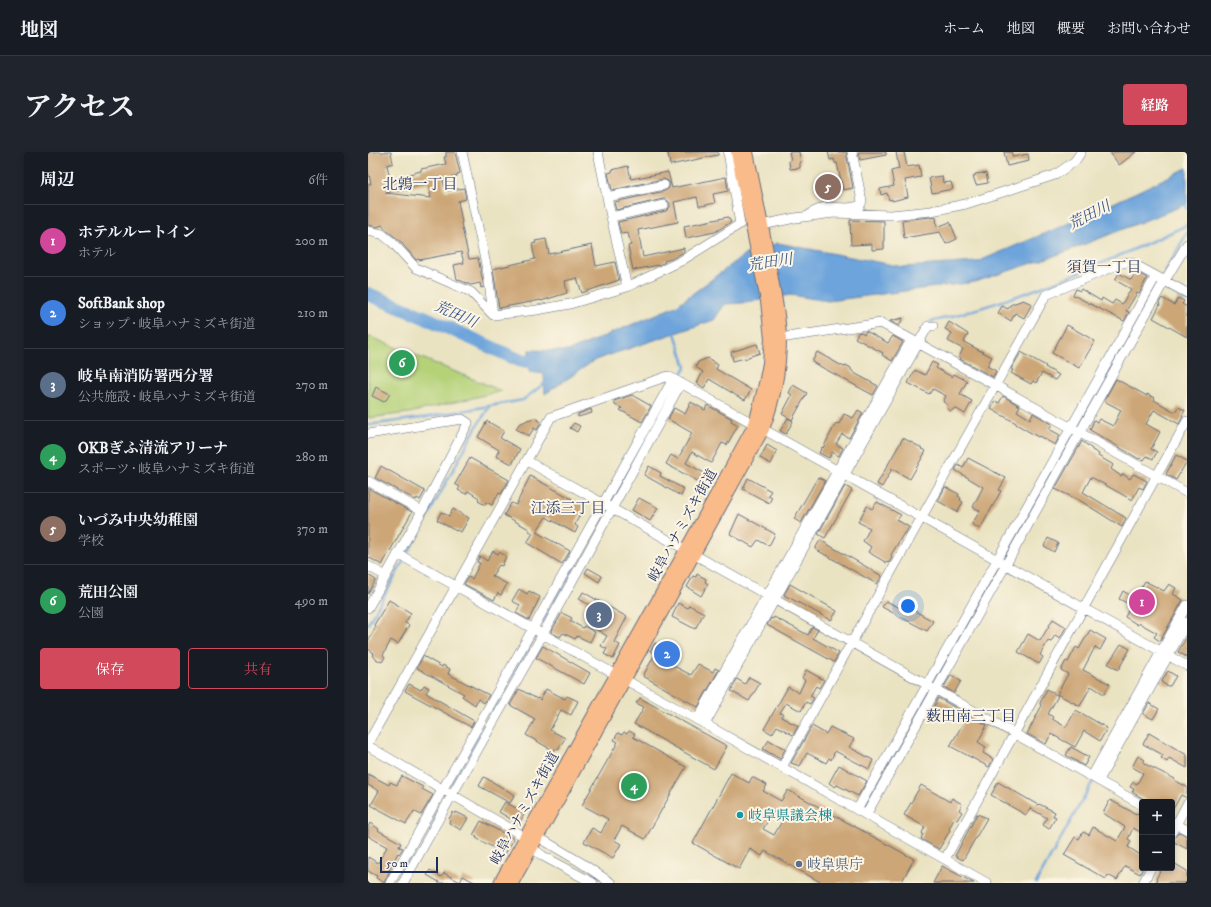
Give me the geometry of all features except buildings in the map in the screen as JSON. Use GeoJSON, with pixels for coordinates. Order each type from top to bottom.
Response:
{"type":"FeatureCollection","features":[{"type":"Feature","properties":{"kind":"main road","name":"岐阜ハナミズキ街道"},"geometry":{"type":"LineString","coordinates":[[737,152],[758,232]]}},
{"type":"Feature","properties":{"kind":"main road","name":"岐阜ハナミズキ街道"},"geometry":{"type":"LineString","coordinates":[[500,883],[525,837],[620,677],[759,426],[769,363],[771,339],[777,331],[767,301],[747,152]]}},
{"type":"Feature","properties":{"kind":"main road","name":"岐阜ハナミズキ街道"},"geometry":{"type":"LineString","coordinates":[[512,883],[538,837],[620,677]]}},
{"type":"Feature","properties":{"kind":"street"},"geometry":{"type":"LineString","coordinates":[[462,152],[488,274],[493,315]]}},
{"type":"Feature","properties":{"kind":"street"},"geometry":{"type":"LineString","coordinates":[[598,152],[627,286]]}},
{"type":"Feature","properties":{"kind":"street"},"geometry":{"type":"LineString","coordinates":[[493,315],[537,310],[570,304],[627,286],[681,261],[740,224],[728,152]]}},
{"type":"Feature","properties":{"kind":"street"},"geometry":{"type":"LineString","coordinates":[[758,232],[804,216],[824,207],[848,208],[860,206],[862,202],[852,152]]}},
{"type":"Feature","properties":{"kind":"street"},"geometry":{"type":"LineString","coordinates":[[804,216],[834,213],[892,215],[966,204],[1055,175],[1075,162],[1081,152]]}},
{"type":"Feature","properties":{"kind":"street"},"geometry":{"type":"LineString","coordinates":[[607,197],[664,185]]}},
{"type":"Feature","properties":{"kind":"street"},"geometry":{"type":"LineString","coordinates":[[611,217],[664,205]]}},
{"type":"Feature","properties":{"kind":"street"},"geometry":{"type":"LineString","coordinates":[[368,231],[382,234],[393,243],[416,268],[471,292],[493,315]]}},
{"type":"Feature","properties":{"kind":"street"},"geometry":{"type":"LineString","coordinates":[[857,810],[997,560],[1187,244]]}},
{"type":"Feature","properties":{"kind":"street"},"geometry":{"type":"LineString","coordinates":[[782,767],[1046,295],[1122,263],[1130,262],[1187,294]]}},
{"type":"Feature","properties":{"kind":"street"},"geometry":{"type":"LineString","coordinates":[[866,815],[1006,565],[1156,276]]}},
{"type":"Feature","properties":{"kind":"street"},"geometry":{"type":"LineString","coordinates":[[777,331],[881,323],[995,384],[1187,493]]}},
{"type":"Feature","properties":{"kind":"street"},"geometry":{"type":"LineString","coordinates":[[697,720],[771,597],[915,341],[928,326],[933,326]]}},
{"type":"Feature","properties":{"kind":"street"},"geometry":{"type":"LineString","coordinates":[[593,883],[543,856],[532,848],[525,837],[443,790],[368,744],[551,417],[668,376],[1187,666]]}},
{"type":"Feature","properties":{"kind":"street"},"geometry":{"type":"LineString","coordinates":[[390,883],[603,504],[677,381]]}},
{"type":"Feature","properties":{"kind":"street"},"geometry":{"type":"LineString","coordinates":[[403,883],[612,509],[677,381]]}},
{"type":"Feature","properties":{"kind":"street"},"geometry":{"type":"LineString","coordinates":[[368,434],[462,419],[468,423],[399,555],[368,608]]}},
{"type":"Feature","properties":{"kind":"street"},"geometry":{"type":"LineString","coordinates":[[944,859],[1187,421]]}},
{"type":"Feature","properties":{"kind":"street"},"geometry":{"type":"LineString","coordinates":[[527,461],[1139,803]]}},
{"type":"Feature","properties":{"kind":"street"},"geometry":{"type":"LineString","coordinates":[[368,481],[422,511]]}},
{"type":"Feature","properties":{"kind":"street"},"geometry":{"type":"LineString","coordinates":[[399,555],[705,724],[987,883]]}},
{"type":"Feature","properties":{"kind":"street"},"geometry":{"type":"LineString","coordinates":[[368,566],[386,576]]}},
{"type":"Feature","properties":{"kind":"street"},"geometry":{"type":"LineString","coordinates":[[705,724],[771,597]]}},
{"type":"Feature","properties":{"kind":"street"},"geometry":{"type":"LineString","coordinates":[[1095,778],[1164,654],[1187,605]]}},
{"type":"Feature","properties":{"kind":"street"},"geometry":{"type":"LineString","coordinates":[[1164,654],[1187,622]]}},
{"type":"Feature","properties":{"kind":"street"},"geometry":{"type":"LineString","coordinates":[[1175,823],[1187,804]]}},
{"type":"Feature","properties":{"kind":"street"},"geometry":{"type":"LineString","coordinates":[[1175,827],[1187,830]]}},
{"type":"Feature","properties":{"kind":"street"},"geometry":{"type":"LineString","coordinates":[[525,837],[538,837],[580,862],[611,883]]}},
{"type":"Feature","properties":{"kind":"street"},"geometry":{"type":"LineString","coordinates":[[1143,883],[1149,871]]}},
{"type":"Feature","properties":{"kind":"green space"},"geometry":{"type":"Polygon","coordinates":[[[368,336],[502,391],[409,413],[368,418],[368,336]]]}},
{"type":"Feature","properties":{"kind":"water"},"geometry":{"type":"Polygon","coordinates":[[[1187,168],[1187,204],[1060,254],[975,282],[828,301],[790,295],[742,303],[725,304],[714,320],[595,360],[545,394],[544,374],[529,372],[529,350],[569,351],[676,306],[746,254],[778,243],[903,267],[977,262],[1086,216],[1187,168]]]}},
{"type":"Feature","properties":{"kind":"waterway"},"geometry":{"type":"LineString","coordinates":[[1185,202],[1187,209]]}},
{"type":"Feature","properties":{"kind":"waterway"},"geometry":{"type":"LineString","coordinates":[[930,322],[996,303],[1061,280],[1124,254],[1187,225]]}},
{"type":"Feature","properties":{"kind":"waterway"},"geometry":{"type":"LineString","coordinates":[[1165,272],[1187,233]]}},
{"type":"Feature","properties":{"kind":"waterway"},"geometry":{"type":"LineString","coordinates":[[1163,287],[1187,301]]}},
{"type":"Feature","properties":{"kind":"waterway","name":"荒田川"},"geometry":{"type":"LineString","coordinates":[[368,294],[431,320],[519,360],[547,363]]}},
{"type":"Feature","properties":{"kind":"waterway"},"geometry":{"type":"LineString","coordinates":[[674,330],[686,367],[680,376]]}},
{"type":"Feature","properties":{"kind":"waterway"},"geometry":{"type":"LineString","coordinates":[[368,425],[428,417],[523,400],[546,382]]}},
{"type":"Feature","properties":{"kind":"waterway"},"geometry":{"type":"LineString","coordinates":[[406,556],[477,426],[490,406]]}},
{"type":"Feature","properties":{"kind":"waterway"},"geometry":{"type":"LineString","coordinates":[[612,498],[637,453]]}},
{"type":"Feature","properties":{"kind":"waterway"},"geometry":{"type":"LineString","coordinates":[[1005,556],[1041,492]]}},
{"type":"Feature","properties":{"kind":"waterway"},"geometry":{"type":"LineString","coordinates":[[543,622],[605,511]]}},
{"type":"Feature","properties":{"kind":"waterway"},"geometry":{"type":"LineString","coordinates":[[368,624],[404,560]]}},
{"type":"Feature","properties":{"kind":"waterway"},"geometry":{"type":"LineString","coordinates":[[935,681],[997,571]]}},
{"type":"Feature","properties":{"kind":"waterway"},"geometry":{"type":"LineString","coordinates":[[451,785],[535,636]]}},
{"type":"Feature","properties":{"kind":"waterway"},"geometry":{"type":"LineString","coordinates":[[867,803],[929,692]]}},
{"type":"Feature","properties":{"kind":"waterway"},"geometry":{"type":"LineString","coordinates":[[1036,883],[1093,781]]}},
{"type":"Feature","properties":{"kind":"waterway"},"geometry":{"type":"LineString","coordinates":[[397,883],[444,799]]}},
{"type":"Feature","properties":{"kind":"place","name":"いづみ中央幼稚園"},"geometry":{"type":"Point","coordinates":[828,187]}},
{"type":"Feature","properties":{"kind":"place","name":"荒田公園"},"geometry":{"type":"Point","coordinates":[402,363]}},
{"type":"Feature","properties":{"kind":"place","name":"ホテルルートイン"},"geometry":{"type":"Point","coordinates":[1142,602]}},
{"type":"Feature","properties":{"kind":"place","name":"岐阜南消防署西分署"},"geometry":{"type":"Point","coordinates":[599,615]}},
{"type":"Feature","properties":{"kind":"place","name":"SoftBank shop"},"geometry":{"type":"Point","coordinates":[667,654]}},
{"type":"Feature","properties":{"kind":"place","name":"OKBぎふ清流アリーナ"},"geometry":{"type":"Point","coordinates":[634,786]}},
{"type":"Feature","properties":{"kind":"place","name":"岐阜県議会棟"},"geometry":{"type":"Point","coordinates":[740,815]}},
{"type":"Feature","properties":{"kind":"place","name":"岐阜県庁"},"geometry":{"type":"Point","coordinates":[799,864]}},
{"type":"Feature","properties":{"kind":"district","name":"北鶉一丁目"},"geometry":{"type":"Point","coordinates":[420,184]}},
{"type":"Feature","properties":{"kind":"district","name":"須賀一丁目"},"geometry":{"type":"Point","coordinates":[1104,267]}},
{"type":"Feature","properties":{"kind":"district","name":"江添三丁目"},"geometry":{"type":"Point","coordinates":[568,508]}},
{"type":"Feature","properties":{"kind":"district","name":"薮田南三丁目"},"geometry":{"type":"Point","coordinates":[971,716]}}]}
